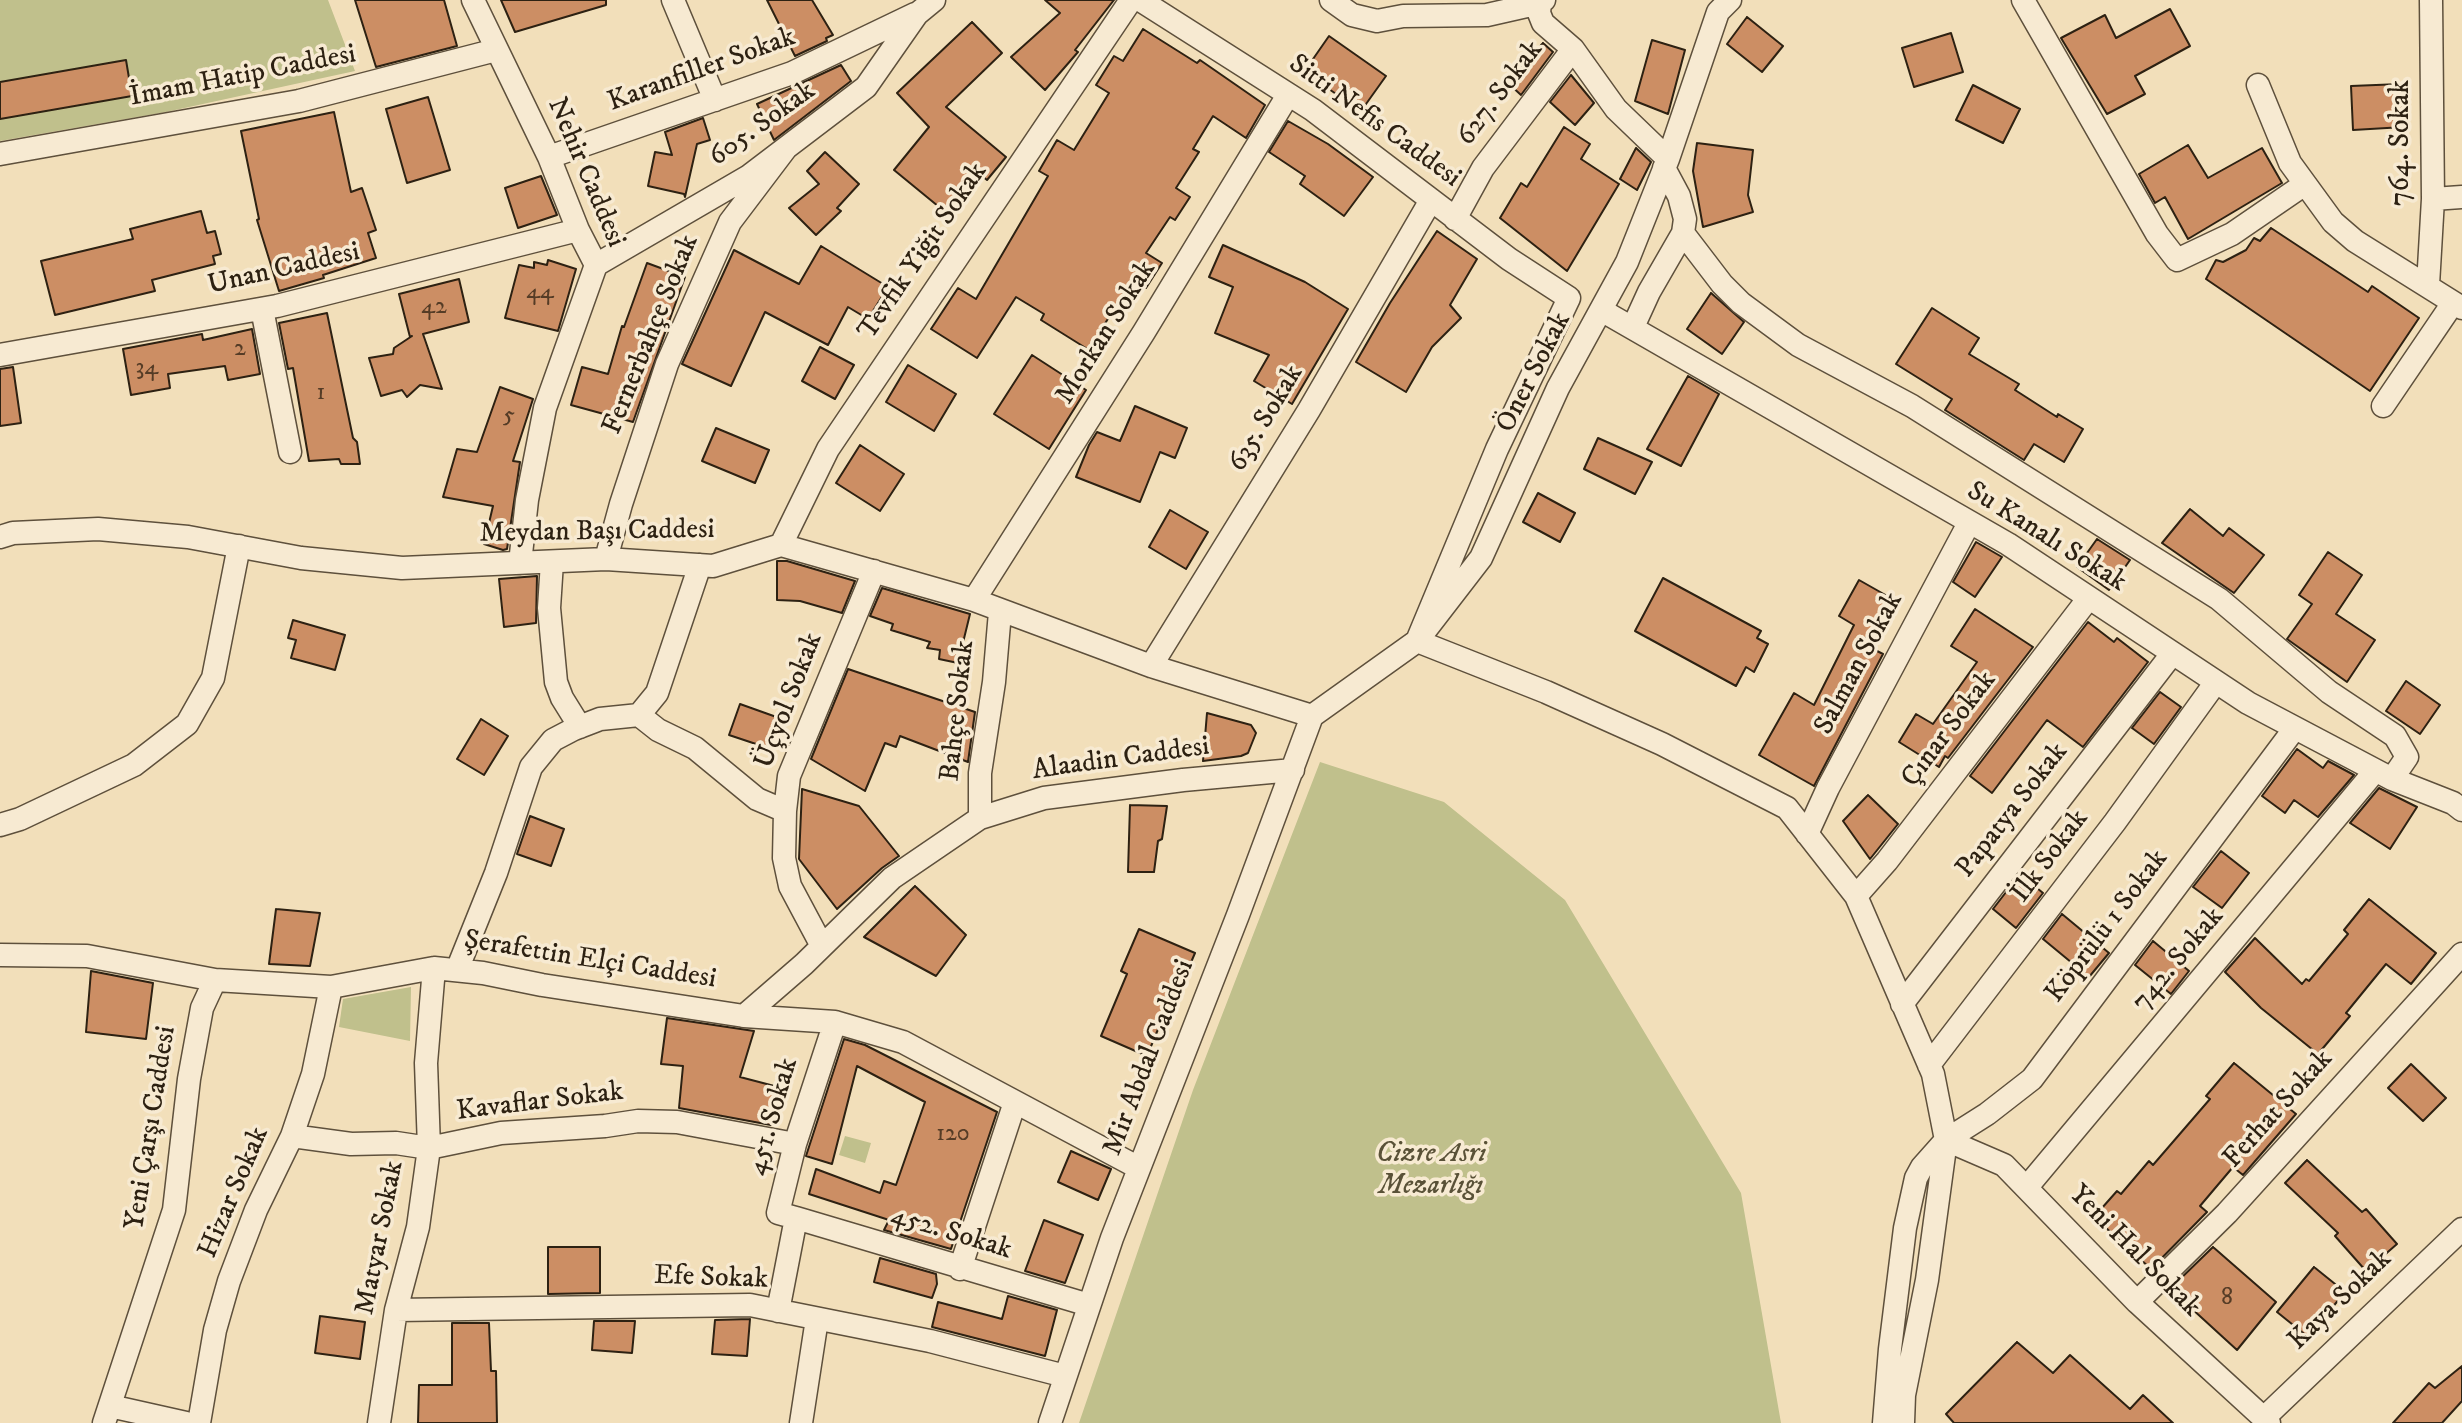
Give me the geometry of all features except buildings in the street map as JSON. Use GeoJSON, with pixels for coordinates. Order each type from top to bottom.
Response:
{"type":"FeatureCollection","features":[{"type":"Feature","properties":{"kind":"street","name":"Nehir Caddesi"},"geometry":{"type":"LineString","coordinates":[[473,0],[549,157],[578,230],[596,265],[545,408],[527,500],[520,563]]}},
{"type":"Feature","properties":{"kind":"street"},"geometry":{"type":"LineString","coordinates":[[673,0],[715,100]]}},
{"type":"Feature","properties":{"kind":"street","name":"Tevfik Yiğit Sokak"},"geometry":{"type":"LineString","coordinates":[[781,545],[828,449],[1131,0]]}},
{"type":"Feature","properties":{"kind":"street","name":"Sitti Nefis Caddesi"},"geometry":{"type":"LineString","coordinates":[[1140,0],[1313,110],[1509,259],[1569,298],[1497,449],[1417,641]]}},
{"type":"Feature","properties":{"kind":"street"},"geometry":{"type":"LineString","coordinates":[[1331,0],[1352,15],[1377,21],[1403,16],[1487,15],[1542,2],[1539,13],[1543,23],[1573,49],[1616,109],[1666,164],[1679,196],[1685,219],[1683,233],[1633,327]]}},
{"type":"Feature","properties":{"kind":"street","name":"Öner Sokak"},"geometry":{"type":"LineString","coordinates":[[1312,716],[1417,641],[1481,558],[1558,388],[1627,262],[1666,164],[1718,12],[1730,0]]}},
{"type":"Feature","properties":{"kind":"street"},"geometry":{"type":"LineString","coordinates":[[2023,0],[2157,234],[2177,260],[2232,234],[2305,184]]}},
{"type":"Feature","properties":{"kind":"street","name":"764. Sokak"},"geometry":{"type":"LineString","coordinates":[[2428,285],[2433,199],[2431,0]]}},
{"type":"Feature","properties":{"kind":"street","name":"Karanfiller Sokak"},"geometry":{"type":"LineString","coordinates":[[549,157],[792,73],[925,7]]}},
{"type":"Feature","properties":{"kind":"street","name":"605. Sokak"},"geometry":{"type":"LineString","coordinates":[[596,265],[749,176],[866,87],[925,7]]}},
{"type":"Feature","properties":{"kind":"street","name":"627. Sokak"},"geometry":{"type":"LineString","coordinates":[[1455,219],[1483,168],[1573,49]]}},
{"type":"Feature","properties":{"kind":"street","name":"İmam Hatip Caddesi"},"geometry":{"type":"LineString","coordinates":[[0,154],[299,101],[496,50]]}},
{"type":"Feature","properties":{"kind":"street"},"geometry":{"type":"LineString","coordinates":[[2258,85],[2290,163],[2333,222],[2355,241],[2458,306],[2383,406]]}},
{"type":"Feature","properties":{"kind":"street","name":"Morkan Sokak"},"geometry":{"type":"LineString","coordinates":[[974,600],[1144,332],[1288,95]]}},
{"type":"Feature","properties":{"kind":"street","name":"Fernerbahçe Sokak"},"geometry":{"type":"LineString","coordinates":[[606,559],[667,364],[730,222],[786,148]]}},
{"type":"Feature","properties":{"kind":"street"},"geometry":{"type":"LineString","coordinates":[[2433,199],[2462,197]]}},
{"type":"Feature","properties":{"kind":"street","name":"635. Sokak"},"geometry":{"type":"LineString","coordinates":[[1151,666],[1309,410],[1431,200]]}},
{"type":"Feature","properties":{"kind":"street","name":"Unan Caddesi"},"geometry":{"type":"LineString","coordinates":[[0,355],[262,309],[578,230]]}},
{"type":"Feature","properties":{"kind":"street"},"geometry":{"type":"LineString","coordinates":[[1683,233],[1722,284],[1741,303],[1798,345],[1912,406],[2219,599],[2329,692],[2395,736],[2407,757],[2384,775]]}},
{"type":"Feature","properties":{"kind":"street"},"geometry":{"type":"LineString","coordinates":[[262,309],[290,452]]}},
{"type":"Feature","properties":{"kind":"street","name":"Su Kanalı Sokak"},"geometry":{"type":"LineString","coordinates":[[1601,310],[2008,544],[2172,654],[2295,728],[2384,775],[2453,803],[2462,810]]}},
{"type":"Feature","properties":{"kind":"street","name":"Salman Sokak"},"geometry":{"type":"LineString","coordinates":[[1807,834],[1969,523]]}},
{"type":"Feature","properties":{"kind":"street","name":"Meydan Başı Caddesi"},"geometry":{"type":"LineString","coordinates":[[0,537],[13,533],[98,529],[188,537],[301,558],[402,568],[606,559],[713,566],[781,545]]}},
{"type":"Feature","properties":{"kind":"street"},"geometry":{"type":"LineString","coordinates":[[781,545],[974,600],[1151,666],[1312,716]]}},
{"type":"Feature","properties":{"kind":"street"},"geometry":{"type":"LineString","coordinates":[[0,825],[20,819],[134,765],[187,724],[213,678],[239,546]]}},
{"type":"Feature","properties":{"kind":"street"},"geometry":{"type":"LineString","coordinates":[[552,562],[549,608],[551,653],[562,698],[580,727]]}},
{"type":"Feature","properties":{"kind":"street"},"geometry":{"type":"LineString","coordinates":[[639,715],[657,693],[700,565]]}},
{"type":"Feature","properties":{"kind":"street","name":"Üçyol Sokak"},"geometry":{"type":"LineString","coordinates":[[822,946],[790,886],[784,858],[789,776],[874,571]]}},
{"type":"Feature","properties":{"kind":"street","name":"Çınar Sokak"},"geometry":{"type":"LineString","coordinates":[[1856,896],[1887,861],[2088,599]]}},
{"type":"Feature","properties":{"kind":"street","name":"Bahçe Sokak"},"geometry":{"type":"LineString","coordinates":[[980,818],[980,773],[994,682],[1000,612]]}},
{"type":"Feature","properties":{"kind":"street"},"geometry":{"type":"LineString","coordinates":[[1417,641],[1546,692],[1662,744],[1787,808],[1856,896],[1929,1065],[1946,1140],[1927,1280],[1904,1395],[1903,1423]]}},
{"type":"Feature","properties":{"kind":"street","name":"Papatya Sokak"},"geometry":{"type":"LineString","coordinates":[[1902,1004],[2172,654]]}},
{"type":"Feature","properties":{"kind":"street","name":"İlk Sokak"},"geometry":{"type":"LineString","coordinates":[[1929,1065],[2115,822],[2216,682]]}},
{"type":"Feature","properties":{"kind":"street"},"geometry":{"type":"LineString","coordinates":[[457,970],[496,873],[531,767],[553,740],[600,719],[639,715],[658,730],[695,748],[757,799],[785,811]]}},
{"type":"Feature","properties":{"kind":"street","name":"Mir Abdal Caddesi"},"geometry":{"type":"LineString","coordinates":[[1050,1423],[1139,1168],[1312,716]]}},
{"type":"Feature","properties":{"kind":"street","name":"Köprülü 1 Sokak"},"geometry":{"type":"LineString","coordinates":[[1884,1423],[1905,1228],[1916,1178],[1922,1167],[1946,1140],[1987,1114],[2032,1079],[2295,728]]}},
{"type":"Feature","properties":{"kind":"street","name":"Alaadin Caddesi"},"geometry":{"type":"LineString","coordinates":[[744,1016],[892,878],[980,818],[1044,798],[1293,770]]}},
{"type":"Feature","properties":{"kind":"street","name":"742. Sokak"},"geometry":{"type":"LineString","coordinates":[[2027,1187],[2384,775]]}},
{"type":"Feature","properties":{"kind":"street","name":"Ferhat Sokak"},"geometry":{"type":"LineString","coordinates":[[2137,1302],[2227,1213],[2462,954]]}},
{"type":"Feature","properties":{"kind":"street","name":"Şerafettin Elçi Caddesi"},"geometry":{"type":"LineString","coordinates":[[0,955],[87,956],[215,980],[331,987],[434,968],[744,1016],[835,1022],[903,1042],[1139,1168]]}},
{"type":"Feature","properties":{"kind":"street","name":"Matyar Sokak"},"geometry":{"type":"LineString","coordinates":[[379,1423],[396,1310],[418,1227],[429,1148],[426,1063],[434,968]]}},
{"type":"Feature","properties":{"kind":"street","name":"Yeni Çarşı Caddesi"},"geometry":{"type":"LineString","coordinates":[[107,1415],[174,1210],[189,1079],[202,1008],[215,980]]}},
{"type":"Feature","properties":{"kind":"street","name":"Hizar Sokak"},"geometry":{"type":"LineString","coordinates":[[199,1423],[215,1330],[229,1281],[256,1210],[292,1136],[313,1074],[331,987]]}},
{"type":"Feature","properties":{"kind":"street","name":"451. Sokak"},"geometry":{"type":"LineString","coordinates":[[796,1218],[778,1213],[795,1144],[835,1022]]}},
{"type":"Feature","properties":{"kind":"street"},"geometry":{"type":"LineString","coordinates":[[960,1269],[1015,1102]]}},
{"type":"Feature","properties":{"kind":"street","name":"Kavaflar Sokak"},"geometry":{"type":"LineString","coordinates":[[292,1136],[351,1144],[396,1143],[429,1148],[501,1133],[638,1121],[677,1122],[795,1144]]}},
{"type":"Feature","properties":{"kind":"street","name":"Yeni Hal Sokak"},"geometry":{"type":"LineString","coordinates":[[1946,1140],[2004,1165],[2137,1302],[2266,1420]]}},
{"type":"Feature","properties":{"kind":"street"},"geometry":{"type":"LineString","coordinates":[[778,1311],[796,1218]]}},
{"type":"Feature","properties":{"kind":"street","name":"452. Sokak"},"geometry":{"type":"LineString","coordinates":[[796,1218],[1089,1305]]}},
{"type":"Feature","properties":{"kind":"street","name":"Kaya Sokak"},"geometry":{"type":"LineString","coordinates":[[2266,1420],[2462,1229]]}},
{"type":"Feature","properties":{"kind":"street","name":"Efe Sokak"},"geometry":{"type":"LineString","coordinates":[[396,1310],[750,1305],[930,1341],[1065,1376]]}},
{"type":"Feature","properties":{"kind":"street"},"geometry":{"type":"LineString","coordinates":[[801,1423],[817,1319]]}},
{"type":"Feature","properties":{"kind":"street"},"geometry":{"type":"LineString","coordinates":[[107,1415],[186,1423]]}},
{"type":"Feature","properties":{"kind":"green space"},"geometry":{"type":"Polygon","coordinates":[[[0,0],[328,0],[355,71],[166,112],[0,141],[0,0]]]}},
{"type":"Feature","properties":{"kind":"green space","name":"Cizre Asri Mezarlığı"},"geometry":{"type":"Polygon","coordinates":[[[1320,762],[1444,802],[1565,900],[1741,1193],[1781,1423],[1079,1423],[1193,1090],[1320,762]]]}},
{"type":"Feature","properties":{"kind":"green space"},"geometry":{"type":"Polygon","coordinates":[[[411,987],[410,1041],[339,1027],[343,999],[411,987]]]}},
{"type":"Feature","properties":{"kind":"green space"},"geometry":{"type":"Polygon","coordinates":[[[845,1136],[871,1143],[865,1163],[839,1155],[845,1136]]]}}]}
